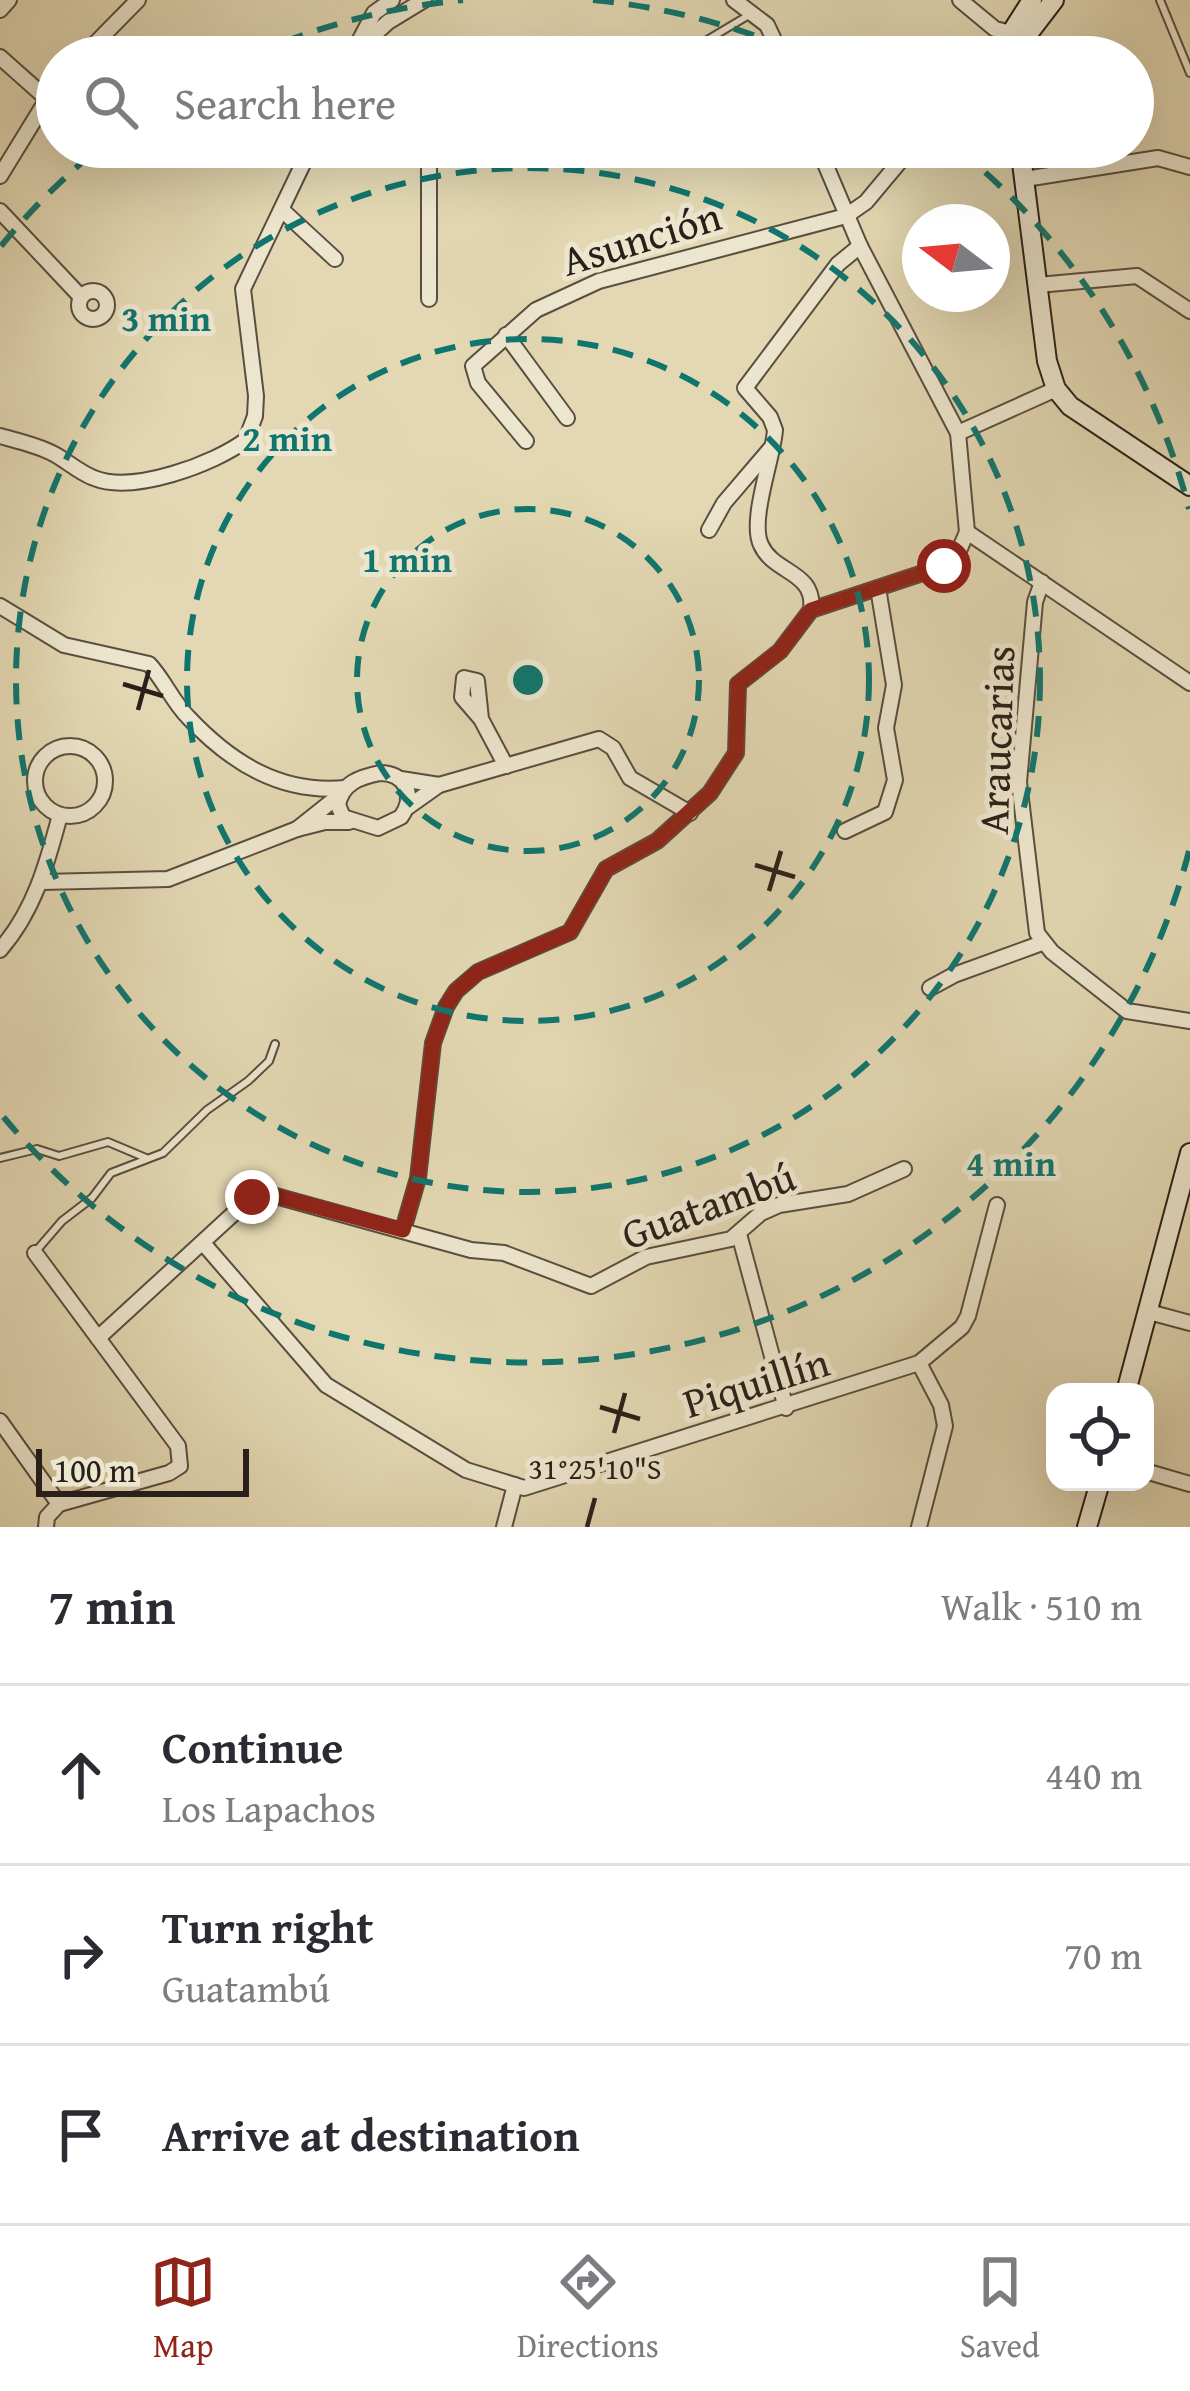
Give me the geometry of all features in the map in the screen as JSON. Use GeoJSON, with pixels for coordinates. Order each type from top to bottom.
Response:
{"type":"FeatureCollection","features":[{"type":"Feature","properties":{"kind":"main road"},"geometry":{"type":"LineString","coordinates":[[1016,36],[1032,0]]}},
{"type":"Feature","properties":{"kind":"main road"},"geometry":{"type":"LineString","coordinates":[[1026,36],[1054,0]]}},
{"type":"Feature","properties":{"kind":"main road"},"geometry":{"type":"LineString","coordinates":[[1023,168],[1047,361],[1056,389],[1070,406],[1190,485]]}},
{"type":"Feature","properties":{"kind":"main road"},"geometry":{"type":"LineString","coordinates":[[1129,1383],[1189,1159]]}},
{"type":"Feature","properties":{"kind":"main road"},"geometry":{"type":"LineString","coordinates":[[1087,1527],[1097,1491]]}},
{"type":"Feature","properties":{"kind":"street"},"geometry":{"type":"LineString","coordinates":[[0,10],[9,0]]}},
{"type":"Feature","properties":{"kind":"street"},"geometry":{"type":"LineString","coordinates":[[103,36],[138,0]]}},
{"type":"Feature","properties":{"kind":"street"},"geometry":{"type":"LineString","coordinates":[[362,36],[374,13],[392,0]]}},
{"type":"Feature","properties":{"kind":"street"},"geometry":{"type":"LineString","coordinates":[[734,0],[774,36]]}},
{"type":"Feature","properties":{"kind":"street"},"geometry":{"type":"LineString","coordinates":[[960,0],[1001,36]]}},
{"type":"Feature","properties":{"kind":"street"},"geometry":{"type":"LineString","coordinates":[[375,36],[421,1]]}},
{"type":"Feature","properties":{"kind":"street"},"geometry":{"type":"LineString","coordinates":[[0,57],[36,89]]}},
{"type":"Feature","properties":{"kind":"street"},"geometry":{"type":"LineString","coordinates":[[0,176],[36,115]]}},
{"type":"Feature","properties":{"kind":"street"},"geometry":{"type":"LineString","coordinates":[[1154,159],[1190,167]]}},
{"type":"Feature","properties":{"kind":"street"},"geometry":{"type":"LineString","coordinates":[[0,436],[42,448],[96,479],[116,483],[150,480],[246,440],[256,396],[242,290],[301,168]]}},
{"type":"Feature","properties":{"kind":"street"},"geometry":{"type":"LineString","coordinates":[[429,168],[429,299]]}},
{"type":"Feature","properties":{"kind":"street"},"geometry":{"type":"LineString","coordinates":[[403,1230],[418,1178],[433,1043],[456,991],[478,972],[570,932],[606,869],[657,841],[719,782],[736,753],[738,684],[780,651],[811,610],[944,566],[958,553],[967,532],[958,433],[860,246],[827,168]]}},
{"type":"Feature","properties":{"kind":"street","name":"Asunción"},"geometry":{"type":"LineString","coordinates":[[526,441],[474,374],[477,358],[536,310],[599,281],[846,216],[866,202],[894,168]]}},
{"type":"Feature","properties":{"kind":"street"},"geometry":{"type":"LineString","coordinates":[[1025,178],[1092,168]]}},
{"type":"Feature","properties":{"kind":"street"},"geometry":{"type":"LineString","coordinates":[[282,210],[335,259]]}},
{"type":"Feature","properties":{"kind":"street"},"geometry":{"type":"LineString","coordinates":[[0,211],[82,297]]}},
{"type":"Feature","properties":{"kind":"street"},"geometry":{"type":"LineString","coordinates":[[811,610],[810,589],[766,553],[758,535],[774,444],[773,422],[747,394],[748,379],[838,264],[860,246]]}},
{"type":"Feature","properties":{"kind":"street"},"geometry":{"type":"LineString","coordinates":[[1038,285],[1137,276],[1190,311]]}},
{"type":"Feature","properties":{"kind":"street"},"geometry":{"type":"LineString","coordinates":[[506,335],[567,418]]}},
{"type":"Feature","properties":{"kind":"street"},"geometry":{"type":"LineString","coordinates":[[958,433],[1056,389]]}},
{"type":"Feature","properties":{"kind":"street"},"geometry":{"type":"LineString","coordinates":[[709,530],[724,503],[774,444]]}},
{"type":"Feature","properties":{"kind":"street"},"geometry":{"type":"LineString","coordinates":[[967,532],[1190,682]]}},
{"type":"Feature","properties":{"kind":"street","name":"Araucarias"},"geometry":{"type":"LineString","coordinates":[[1042,582],[1036,594],[1019,782],[1032,901],[1042,943]]}},
{"type":"Feature","properties":{"kind":"street"},"geometry":{"type":"LineString","coordinates":[[845,831],[885,812],[894,791],[886,728],[894,686],[878,589]]}},
{"type":"Feature","properties":{"kind":"street"},"geometry":{"type":"LineString","coordinates":[[0,606],[64,645],[142,660],[153,668],[184,714],[252,772],[343,791]]}},
{"type":"Feature","properties":{"kind":"street"},"geometry":{"type":"LineString","coordinates":[[482,719],[506,766]]}},
{"type":"Feature","properties":{"kind":"street"},"geometry":{"type":"LineString","coordinates":[[42,882],[160,880],[325,822],[386,826],[439,784],[599,739],[613,748],[630,778],[690,813]]}},
{"type":"Feature","properties":{"kind":"street"},"geometry":{"type":"LineString","coordinates":[[55,749],[89,751],[103,768],[104,791],[92,809],[71,817],[59,815],[49,810],[36,790],[38,766],[55,749]]}},
{"type":"Feature","properties":{"kind":"street"},"geometry":{"type":"LineString","coordinates":[[297,830],[360,777],[380,773],[439,784]]}},
{"type":"Feature","properties":{"kind":"street"},"geometry":{"type":"LineString","coordinates":[[401,779],[408,791],[408,807]]}},
{"type":"Feature","properties":{"kind":"street"},"geometry":{"type":"LineString","coordinates":[[307,786],[323,800],[321,813]]}},
{"type":"Feature","properties":{"kind":"street"},"geometry":{"type":"LineString","coordinates":[[343,791],[339,812],[353,823]]}},
{"type":"Feature","properties":{"kind":"street"},"geometry":{"type":"LineString","coordinates":[[0,950],[42,882],[59,815]]}},
{"type":"Feature","properties":{"kind":"street"},"geometry":{"type":"LineString","coordinates":[[930,988],[1042,943],[1126,1010],[1190,1021]]}},
{"type":"Feature","properties":{"kind":"street","name":"Guatambú"},"geometry":{"type":"LineString","coordinates":[[98,1338],[252,1197],[265,1193],[471,1250],[504,1253],[591,1286],[646,1257],[720,1243],[779,1204],[848,1194],[904,1168]]}},
{"type":"Feature","properties":{"kind":"street"},"geometry":{"type":"LineString","coordinates":[[919,1527],[945,1426],[941,1405],[919,1363],[962,1327],[968,1316],[997,1205]]}},
{"type":"Feature","properties":{"kind":"street"},"geometry":{"type":"LineString","coordinates":[[739,1234],[786,1408]]}},
{"type":"Feature","properties":{"kind":"street","name":"Piquillín"},"geometry":{"type":"LineString","coordinates":[[203,1243],[326,1385],[466,1470],[515,1485],[531,1487],[919,1363]]}},
{"type":"Feature","properties":{"kind":"street"},"geometry":{"type":"LineString","coordinates":[[35,1253],[178,1446],[182,1459],[175,1471],[59,1504],[47,1517],[46,1527]]}},
{"type":"Feature","properties":{"kind":"street"},"geometry":{"type":"LineString","coordinates":[[1149,1312],[1190,1324]]}},
{"type":"Feature","properties":{"kind":"street"},"geometry":{"type":"LineString","coordinates":[[0,1421],[59,1504]]}},
{"type":"Feature","properties":{"kind":"street"},"geometry":{"type":"LineString","coordinates":[[1154,1474],[1190,1484]]}},
{"type":"Feature","properties":{"kind":"street"},"geometry":{"type":"LineString","coordinates":[[504,1527],[515,1485]]}},
{"type":"Feature","properties":{"kind":"lane"},"geometry":{"type":"LineString","coordinates":[[1160,0],[1190,73]]}},
{"type":"Feature","properties":{"kind":"lane"},"geometry":{"type":"LineString","coordinates":[[714,36],[752,14]]}},
{"type":"Feature","properties":{"kind":"lane"},"geometry":{"type":"LineString","coordinates":[[35,1253],[111,1173],[163,1153],[207,1110],[269,1061],[275,1044]]}},
{"type":"Feature","properties":{"kind":"lane"},"geometry":{"type":"LineString","coordinates":[[0,1158],[37,1149],[59,1156],[108,1142],[149,1160]]}},
{"type":"Feature","properties":{"kind":"route"},"geometry":{"type":"LineString","coordinates":[[252,1197],[265,1193],[403,1230],[416,1193],[433,1043],[456,991],[478,972],[570,932],[606,869],[657,841],[710,793],[736,753],[738,684],[780,651],[811,610],[944,566]]}}]}
